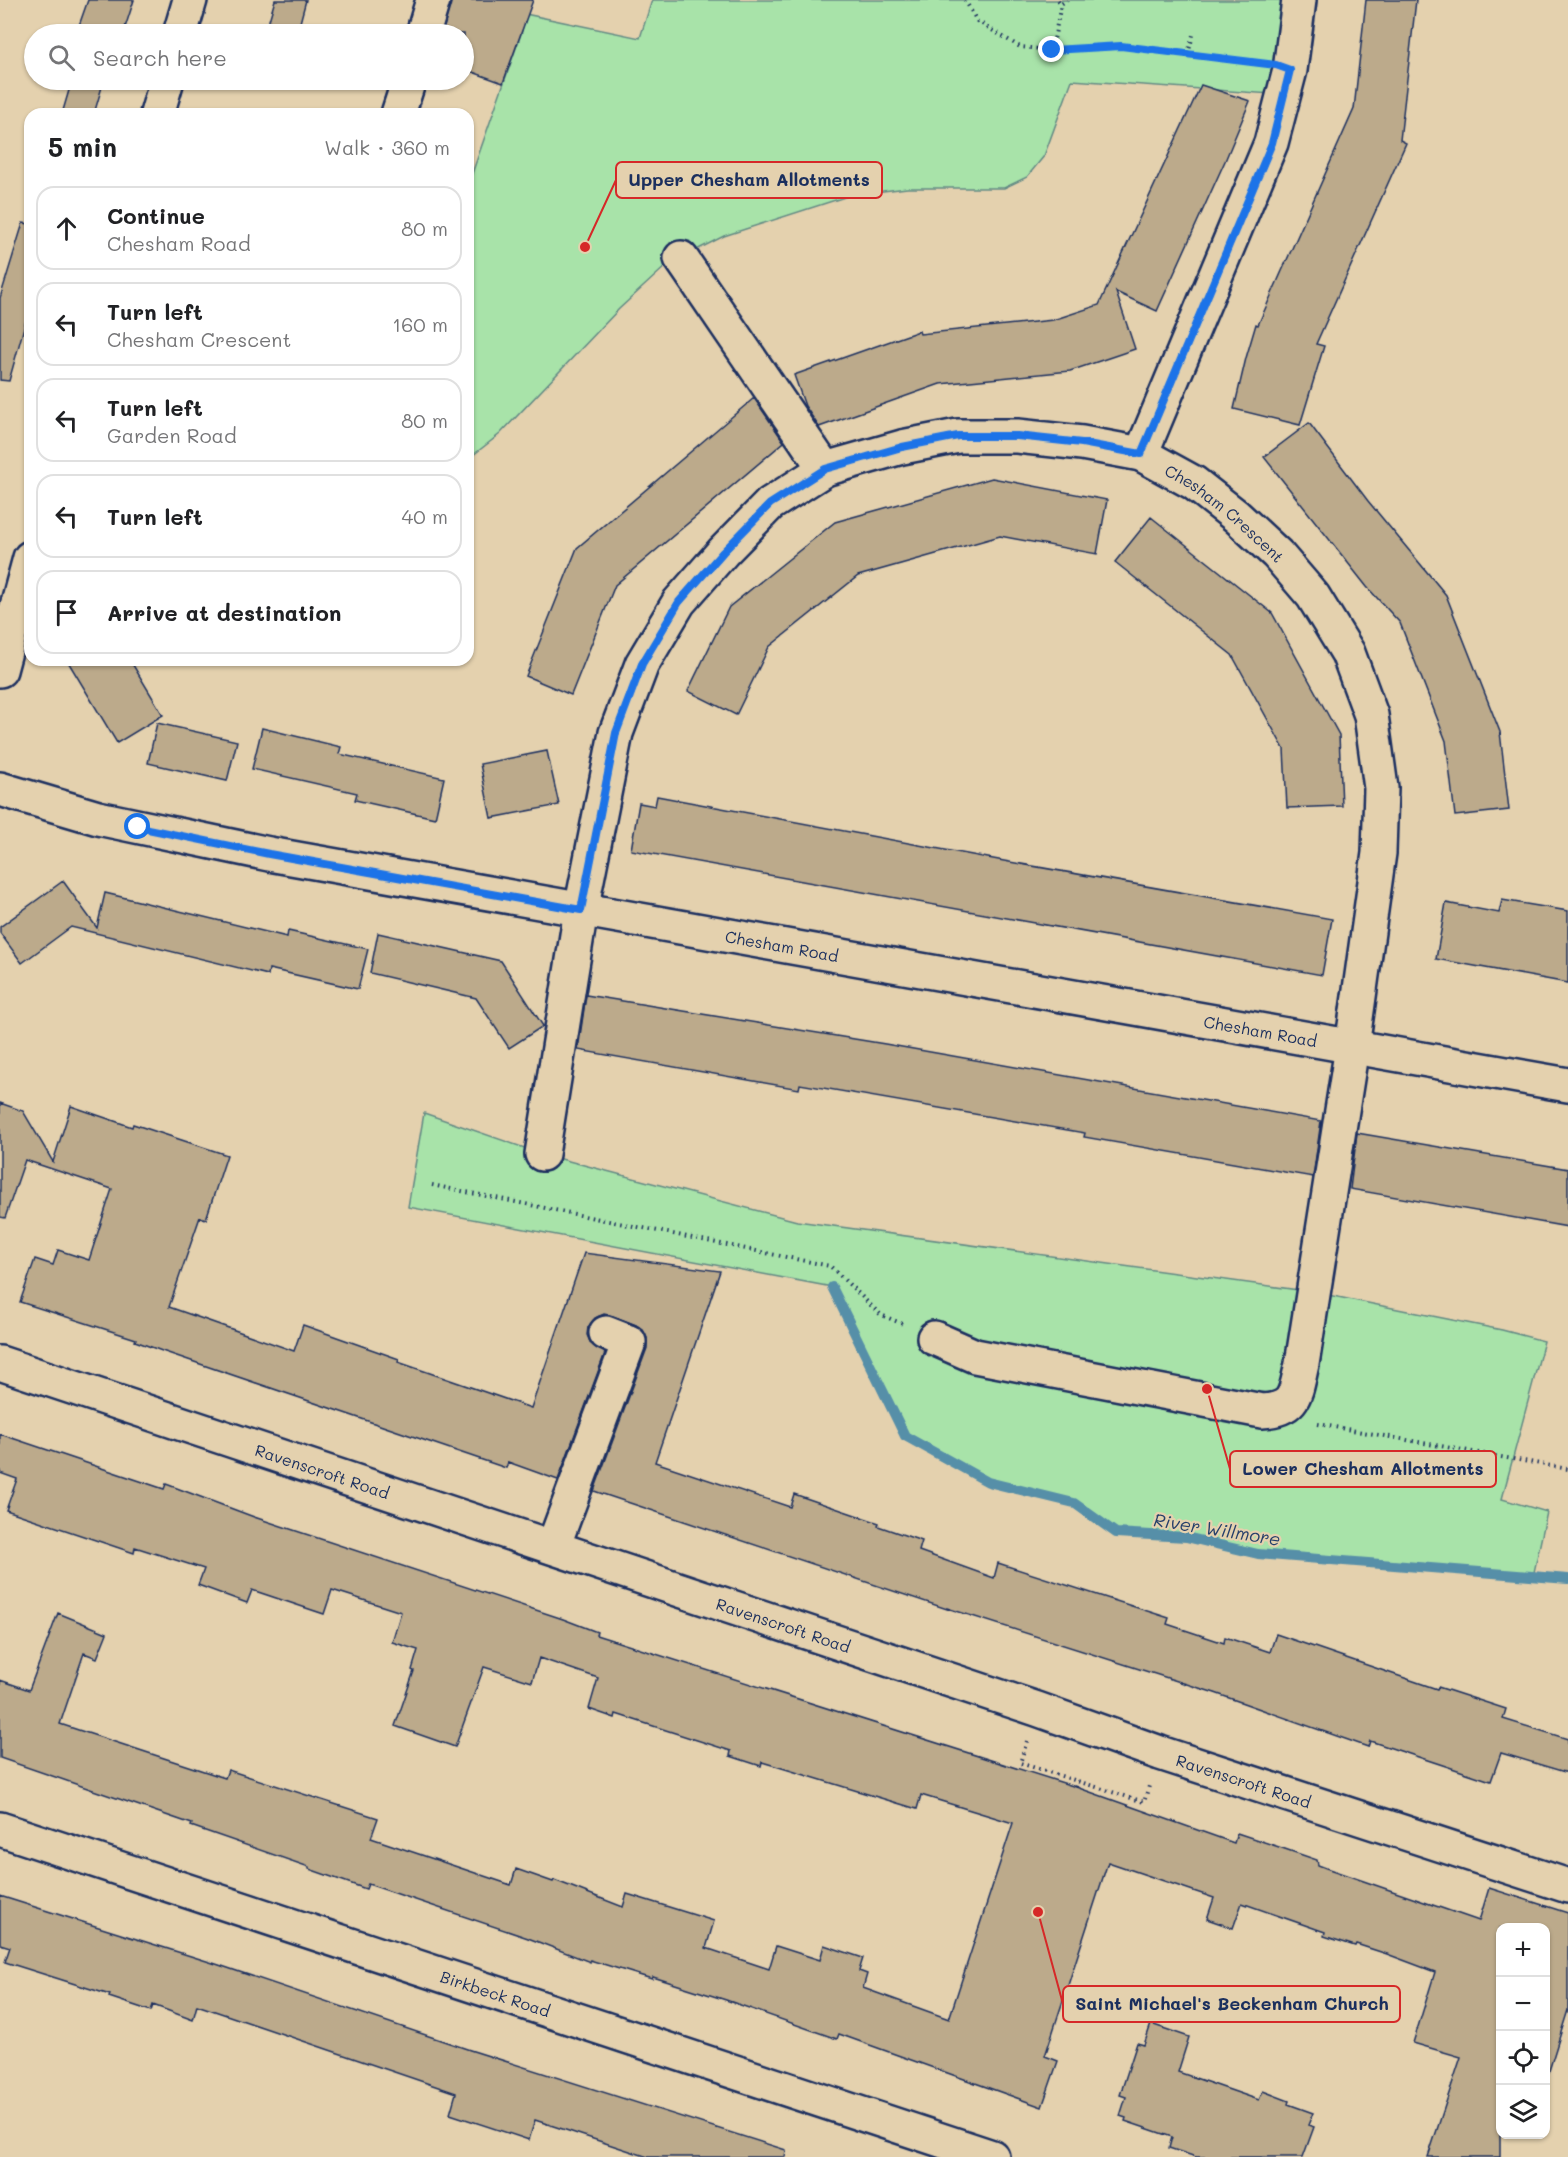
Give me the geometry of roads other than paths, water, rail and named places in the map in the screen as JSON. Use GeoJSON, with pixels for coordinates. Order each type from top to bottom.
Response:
{"type":"FeatureCollection","features":[{"type":"Feature","properties":{"kind":"street"},"geometry":{"type":"LineString","coordinates":[[183,24],[190,0]]}},
{"type":"Feature","properties":{"kind":"street"},"geometry":{"type":"LineString","coordinates":[[426,24],[433,0]]}},
{"type":"Feature","properties":{"kind":"street"},"geometry":{"type":"LineString","coordinates":[[1141,454],[1272,143],[1290,70],[1299,0]]}},
{"type":"Feature","properties":{"kind":"street"},"geometry":{"type":"LineString","coordinates":[[159,108],[164,90]]}},
{"type":"Feature","properties":{"kind":"street"},"geometry":{"type":"LineString","coordinates":[[400,108],[406,90]]}},
{"type":"Feature","properties":{"kind":"street"},"geometry":{"type":"LineString","coordinates":[[681,258],[825,469]]}},
{"type":"Feature","properties":{"kind":"street","name":"Chesham Crescent"},"geometry":{"type":"LineString","coordinates":[[542,1154],[581,910],[616,733],[642,664],[679,602],[770,504],[825,469],[902,447],[958,436],[1017,436],[1082,443],[1141,454],[1194,483],[1236,516],[1277,554],[1313,596],[1348,653],[1371,715],[1381,788],[1379,853],[1352,1047],[1297,1386],[1294,1398],[1280,1410],[1262,1411],[975,1356],[934,1338]]}},
{"type":"Feature","properties":{"kind":"street"},"geometry":{"type":"LineString","coordinates":[[0,670],[24,580]]}},
{"type":"Feature","properties":{"kind":"street","name":"Chesham Road"},"geometry":{"type":"LineString","coordinates":[[0,789],[98,818],[178,836],[1568,1085]]}},
{"type":"Feature","properties":{"kind":"street"},"geometry":{"type":"LineString","coordinates":[[553,1548],[629,1342],[606,1333]]}},
{"type":"Feature","properties":{"kind":"street","name":"Ravenscroft Road"},"geometry":{"type":"LineString","coordinates":[[0,1363],[1037,1709],[1160,1753],[1378,1822],[1568,1886]]}},
{"type":"Feature","properties":{"kind":"street","name":"Birkbeck Road"},"geometry":{"type":"LineString","coordinates":[[0,1829],[992,2157]]}},
{"type":"Feature","properties":{"kind":"waterway","name":"River Willmore"},"geometry":{"type":"LineString","coordinates":[[832,1287],[905,1436],[988,1482],[1074,1503],[1116,1533],[1186,1537],[1258,1554],[1568,1579]]}},
{"type":"Feature","properties":{"kind":"place","name":"Upper Chesham Allotments"},"geometry":{"type":"Point","coordinates":[585,247]}},
{"type":"Feature","properties":{"kind":"place","name":"Lower Chesham Allotments"},"geometry":{"type":"Point","coordinates":[1207,1389]}},
{"type":"Feature","properties":{"kind":"place","name":"Saint Michael's Beckenham Church"},"geometry":{"type":"Point","coordinates":[1038,1912]}}]}
